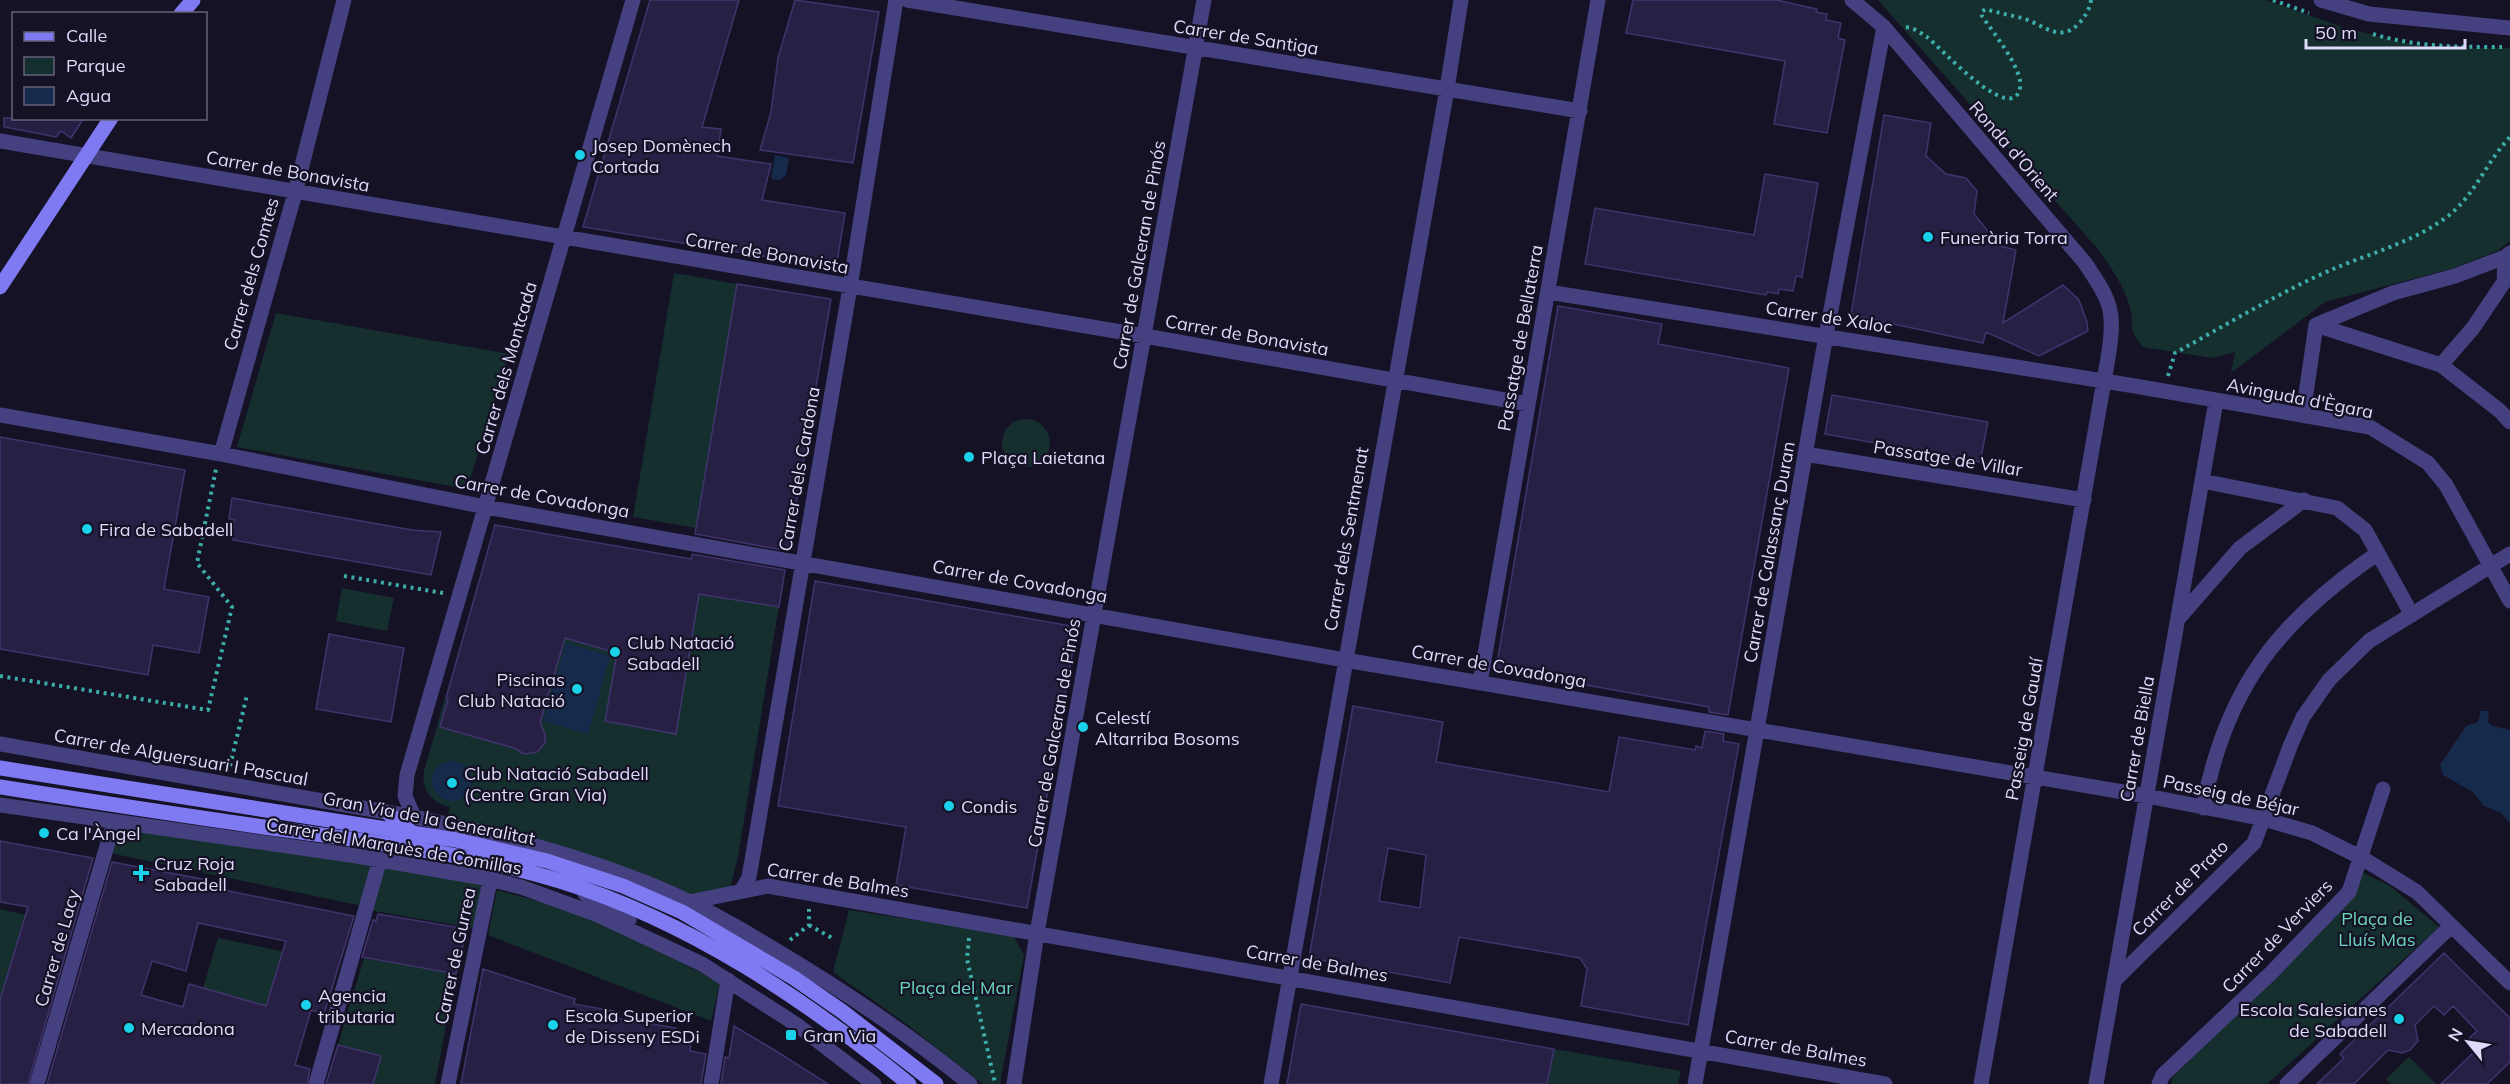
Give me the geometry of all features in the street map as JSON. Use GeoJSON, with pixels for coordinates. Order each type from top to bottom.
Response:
{"type":"FeatureCollection","features":[{"type":"Feature","properties":{"kind":"street"},"geometry":{"type":"LineString","coordinates":[[183,12],[193,0]]}},
{"type":"Feature","properties":{"kind":"street","name":"Carrer dels Comtes"},"geometry":{"type":"LineString","coordinates":[[221,454],[295,193],[344,0]]}},
{"type":"Feature","properties":{"kind":"street","name":"Carrer dels Montcada"},"geometry":{"type":"LineString","coordinates":[[412,824],[405,796],[407,775],[633,0]]}},
{"type":"Feature","properties":{"kind":"street","name":"Carrer dels Cardona"},"geometry":{"type":"LineString","coordinates":[[742,890],[749,877],[753,861],[896,0]]}},
{"type":"Feature","properties":{"kind":"street","name":"Carrer de Santiga"},"geometry":{"type":"LineString","coordinates":[[907,0],[1580,111]]}},
{"type":"Feature","properties":{"kind":"street","name":"Carrer de Galceran de Pinós"},"geometry":{"type":"LineString","coordinates":[[1014,1084],[1037,933],[1204,0]]}},
{"type":"Feature","properties":{"kind":"street","name":"Carrer dels Sentmenat"},"geometry":{"type":"LineString","coordinates":[[1271,1084],[1461,0]]}},
{"type":"Feature","properties":{"kind":"street","name":"Passatge de Bellaterra"},"geometry":{"type":"LineString","coordinates":[[1480,683],[1598,0]]}},
{"type":"Feature","properties":{"kind":"street","name":"Ronda d'Orient"},"geometry":{"type":"LineString","coordinates":[[1852,0],[1884,27],[2085,263],[2106,295],[2113,316],[2104,381]]}},
{"type":"Feature","properties":{"kind":"street"},"geometry":{"type":"LineString","coordinates":[[2321,0],[2369,14],[2510,28]]}},
{"type":"Feature","properties":{"kind":"street","name":"Carrer de Calassanç Duran"},"geometry":{"type":"LineString","coordinates":[[1695,1084],[1826,336],[1884,27]]}},
{"type":"Feature","properties":{"kind":"street"},"geometry":{"type":"LineString","coordinates":[[0,287],[110,120]]}},
{"type":"Feature","properties":{"kind":"street","name":"Carrer de Bonavista"},"geometry":{"type":"LineString","coordinates":[[0,141],[564,239],[1145,336],[1528,404]]}},
{"type":"Feature","properties":{"kind":"street"},"geometry":{"type":"LineString","coordinates":[[2316,324],[2393,293],[2456,276],[2507,255],[2504,282],[2473,328],[2441,365]]}},
{"type":"Feature","properties":{"kind":"street","name":"Carrer de Xaloc"},"geometry":{"type":"LineString","coordinates":[[1548,292],[2104,381]]}},
{"type":"Feature","properties":{"kind":"street"},"geometry":{"type":"LineString","coordinates":[[2316,324],[2441,365],[2500,411],[2510,422]]}},
{"type":"Feature","properties":{"kind":"street"},"geometry":{"type":"LineString","coordinates":[[2303,414],[2316,324]]}},
{"type":"Feature","properties":{"kind":"street","name":"Avinguda d'Ègara"},"geometry":{"type":"LineString","coordinates":[[2104,381],[2216,402],[2303,414],[2370,428],[2428,463],[2446,485],[2510,601]]}},
{"type":"Feature","properties":{"kind":"street","name":"Passeig de Gaudí"},"geometry":{"type":"LineString","coordinates":[[1981,1084],[2104,381]]}},
{"type":"Feature","properties":{"kind":"street","name":"Carrer de Biella"},"geometry":{"type":"LineString","coordinates":[[2096,1084],[2216,402]]}},
{"type":"Feature","properties":{"kind":"street","name":"Carrer de Covadonga"},"geometry":{"type":"LineString","coordinates":[[0,415],[221,454],[486,507],[1345,660],[2035,779]]}},
{"type":"Feature","properties":{"kind":"street","name":"Passatge de Villar"},"geometry":{"type":"LineString","coordinates":[[1806,454],[2084,500]]}},
{"type":"Feature","properties":{"kind":"street"},"geometry":{"type":"LineString","coordinates":[[2202,481],[2337,508],[2365,530],[2412,615]]}},
{"type":"Feature","properties":{"kind":"street"},"geometry":{"type":"LineString","coordinates":[[2178,619],[2240,548],[2304,500]]}},
{"type":"Feature","properties":{"kind":"street"},"geometry":{"type":"LineString","coordinates":[[2203,808],[2208,779],[2220,740],[2231,712],[2258,664],[2285,629],[2307,608],[2378,553]]}},
{"type":"Feature","properties":{"kind":"street","name":"Carrer de Prato"},"geometry":{"type":"LineString","coordinates":[[2116,979],[2254,843],[2291,744],[2315,697],[2341,667],[2369,641],[2510,554]]}},
{"type":"Feature","properties":{"kind":"street","name":"Carrer de Alguersuari I Pascual"},"geometry":{"type":"LineString","coordinates":[[0,744],[388,813],[412,824]]}},
{"type":"Feature","properties":{"kind":"street","name":"Gran Via de la Generalitat"},"geometry":{"type":"LineString","coordinates":[[0,768],[412,824],[500,842],[547,861],[623,886],[682,912],[794,978],[843,1012],[936,1084]]}},
{"type":"Feature","properties":{"kind":"street","name":"Passeig de Béjar"},"geometry":{"type":"LineString","coordinates":[[2035,779],[2147,796],[2264,819],[2313,833],[2362,858],[2417,892],[2509,980]]}},
{"type":"Feature","properties":{"kind":"street","name":"Gran Via de la Generalitat"},"geometry":{"type":"LineString","coordinates":[[0,787],[445,853],[492,872],[566,884],[619,903],[687,934],[752,970],[825,1019],[909,1084]]}},
{"type":"Feature","properties":{"kind":"street","name":"Carrer de Verviers"},"geometry":{"type":"LineString","coordinates":[[2159,1084],[2163,1075],[2271,973],[2349,892],[2383,789]]}},
{"type":"Feature","properties":{"kind":"street","name":"Carrer del Marquès de Comillas"},"geometry":{"type":"LineString","coordinates":[[0,805],[380,859],[492,872],[521,887],[598,915],[696,961],[797,1025],[874,1084]]}},
{"type":"Feature","properties":{"kind":"street","name":"Carrer de Lacy"},"geometry":{"type":"LineString","coordinates":[[37,1084],[114,822]]}},
{"type":"Feature","properties":{"kind":"street"},"geometry":{"type":"LineString","coordinates":[[500,842],[588,861],[656,886],[689,902],[789,957],[867,1006],[970,1084]]}},
{"type":"Feature","properties":{"kind":"street","name":"Carrer de Gurrea"},"geometry":{"type":"LineString","coordinates":[[448,1084],[500,842]]}},
{"type":"Feature","properties":{"kind":"street"},"geometry":{"type":"LineString","coordinates":[[316,1084],[380,859]]}},
{"type":"Feature","properties":{"kind":"street"},"geometry":{"type":"LineString","coordinates":[[566,884],[696,961]]}},
{"type":"Feature","properties":{"kind":"street","name":"Carrer de Balmes"},"geometry":{"type":"LineString","coordinates":[[742,890],[768,886],[1885,1084]]}},
{"type":"Feature","properties":{"kind":"street"},"geometry":{"type":"LineString","coordinates":[[689,902],[742,890]]}},
{"type":"Feature","properties":{"kind":"street"},"geometry":{"type":"LineString","coordinates":[[2287,1084],[2451,926]]}},
{"type":"Feature","properties":{"kind":"street"},"geometry":{"type":"LineString","coordinates":[[711,1084],[728,980]]}},
{"type":"Feature","properties":{"kind":"path"},"geometry":{"type":"LineString","coordinates":[[1884,27],[1912,28],[1927,37],[1982,87],[2007,99],[2016,97],[2019,93],[2021,85],[2018,71],[1981,12],[1986,9],[2022,18],[2059,33],[2071,31],[2080,22],[2091,0]]}},
{"type":"Feature","properties":{"kind":"path"},"geometry":{"type":"LineString","coordinates":[[2164,391],[2175,353],[2309,280],[2424,232],[2449,216],[2465,199],[2490,161],[2510,137]]}},
{"type":"Feature","properties":{"kind":"path"},"geometry":{"type":"LineString","coordinates":[[0,676],[208,710],[232,607],[197,563],[213,476],[221,454]]}},
{"type":"Feature","properties":{"kind":"path"},"geometry":{"type":"LineString","coordinates":[[344,576],[459,596]]}},
{"type":"Feature","properties":{"kind":"path"},"geometry":{"type":"LineString","coordinates":[[225,785],[247,695]]}},
{"type":"Feature","properties":{"kind":"path"},"geometry":{"type":"LineString","coordinates":[[809,925],[810,900]]}},
{"type":"Feature","properties":{"kind":"path"},"geometry":{"type":"LineString","coordinates":[[809,925],[832,938]]}},
{"type":"Feature","properties":{"kind":"path"},"geometry":{"type":"LineString","coordinates":[[794,946],[787,942],[809,925]]}},
{"type":"Feature","properties":{"kind":"path"},"geometry":{"type":"LineString","coordinates":[[969,936],[967,959],[995,1084]]}},
{"type":"Feature","properties":{"kind":"green space"},"geometry":{"type":"Polygon","coordinates":[[[1878,0],[2266,0],[2345,28],[2431,49],[2510,48],[2510,241],[2497,251],[2454,268],[2325,302],[2231,373],[2235,352],[2212,358],[2143,347],[2134,335],[2131,311],[2123,288],[2096,247],[1878,0]]]}},
{"type":"Feature","properties":{"kind":"green space"},"geometry":{"type":"Polygon","coordinates":[[[674,273],[737,284],[696,528],[633,517],[674,273]]]}},
{"type":"Feature","properties":{"kind":"green space"},"geometry":{"type":"Polygon","coordinates":[[[276,313],[509,354],[467,489],[237,447],[276,313]]]}},
{"type":"Feature","properties":{"kind":"green space"},"geometry":{"type":"Polygon","coordinates":[[[1021,419],[1031,419],[1046,429],[1050,443],[1049,452],[1040,463],[1031,467],[1021,467],[1006,457],[1002,448],[1002,438],[1012,423],[1021,419]]]}},
{"type":"Feature","properties":{"kind":"green space","name":"Club Natació Sabadell"},"geometry":{"type":"Polygon","coordinates":[[[495,525],[784,575],[738,857],[730,889],[689,902],[446,821],[450,807],[429,795],[424,784],[424,771],[495,525]]]}},
{"type":"Feature","properties":{"kind":"green space"},"geometry":{"type":"Polygon","coordinates":[[[342,588],[394,598],[387,631],[336,621],[342,588]]]}},
{"type":"Feature","properties":{"kind":"green space"},"geometry":{"type":"Polygon","coordinates":[[[114,822],[373,863],[362,906],[110,853],[114,822]]]}},
{"type":"Feature","properties":{"kind":"green space"},"geometry":{"type":"Polygon","coordinates":[[[382,862],[488,882],[478,929],[369,910],[382,862]]]}},
{"type":"Feature","properties":{"kind":"green space","name":"Plaça de Lluís Mas"},"geometry":{"type":"Polygon","coordinates":[[[2361,872],[2390,886],[2439,927],[2267,1084],[2171,1084],[2172,1078],[2340,911],[2361,872]]]}},
{"type":"Feature","properties":{"kind":"green space"},"geometry":{"type":"Polygon","coordinates":[[[497,890],[573,911],[641,941],[720,983],[711,1021],[488,935],[497,890]]]}},
{"type":"Feature","properties":{"kind":"green space"},"geometry":{"type":"Polygon","coordinates":[[[0,909],[26,915],[0,1000],[0,909]]]}},
{"type":"Feature","properties":{"kind":"green space","name":"Plaça del Mar"},"geometry":{"type":"Polygon","coordinates":[[[849,910],[1013,935],[1024,955],[1000,1084],[983,1084],[905,1023],[833,972],[849,910]]]}},
{"type":"Feature","properties":{"kind":"green space"},"geometry":{"type":"Polygon","coordinates":[[[218,938],[296,954],[266,1006],[203,988],[218,938]]]}},
{"type":"Feature","properties":{"kind":"green space"},"geometry":{"type":"Polygon","coordinates":[[[364,958],[456,974],[435,1084],[373,1084],[381,1056],[338,1045],[364,958]]]}},
{"type":"Feature","properties":{"kind":"green space"},"geometry":{"type":"Polygon","coordinates":[[[1554,1049],[1681,1071],[1678,1084],[1547,1084],[1554,1049]]]}},
{"type":"Feature","properties":{"kind":"green space"},"geometry":{"type":"Polygon","coordinates":[[[2409,1057],[2436,1084],[2390,1084],[2386,1079],[2409,1057]]]}},
{"type":"Feature","properties":{"kind":"water"},"geometry":{"type":"Polygon","coordinates":[[[775,155],[789,158],[786,175],[780,180],[771,179],[775,155]]]}},
{"type":"Feature","properties":{"kind":"water","name":"Piscinas Club Natació"},"geometry":{"type":"Polygon","coordinates":[[[566,643],[610,656],[588,734],[543,721],[566,643]]]}},
{"type":"Feature","properties":{"kind":"water"},"geometry":{"type":"Polygon","coordinates":[[[2481,711],[2489,711],[2488,722],[2493,726],[2510,730],[2510,823],[2501,813],[2484,806],[2473,792],[2443,775],[2440,765],[2466,726],[2478,722],[2481,711]]]}},
{"type":"Feature","properties":{"kind":"water","name":"Club Natació Sabadell (Centre Gran Via)"},"geometry":{"type":"Polygon","coordinates":[[[452,761],[466,767],[472,781],[466,795],[452,801],[438,795],[432,781],[438,767],[452,761]]]}},
{"type":"Feature","properties":{"kind":"building"},"geometry":{"type":"Polygon","coordinates":[[[650,0],[739,0],[702,127],[721,129],[717,156],[771,164],[762,200],[845,213],[836,268],[583,227],[650,0]]]}},
{"type":"Feature","properties":{"kind":"building"},"geometry":{"type":"Polygon","coordinates":[[[795,0],[879,12],[853,163],[760,150],[771,112],[778,58],[795,0]]]}},
{"type":"Feature","properties":{"kind":"building"},"geometry":{"type":"Polygon","coordinates":[[[1633,0],[1776,0],[1817,9],[1816,12],[1827,14],[1826,20],[1841,23],[1838,38],[1845,40],[1827,133],[1774,124],[1785,61],[1626,33],[1633,0]]]}},
{"type":"Feature","properties":{"kind":"building","name":"Funerària Torra"},"geometry":{"type":"Polygon","coordinates":[[[1884,115],[1931,123],[1926,156],[1946,174],[1966,178],[1977,191],[1974,214],[2000,246],[2016,250],[2003,323],[2063,285],[2079,300],[2088,331],[2039,356],[1986,332],[1983,343],[1851,315],[1884,115]]]}},
{"type":"Feature","properties":{"kind":"building"},"geometry":{"type":"Polygon","coordinates":[[[4,118],[83,120],[71,138],[61,131],[56,137],[4,127],[4,118]]]}},
{"type":"Feature","properties":{"kind":"building"},"geometry":{"type":"Polygon","coordinates":[[[1765,174],[1818,183],[1802,277],[1796,276],[1793,291],[1779,289],[1778,294],[1767,292],[1766,295],[1585,264],[1595,208],[1754,235],[1765,174]]]}},
{"type":"Feature","properties":{"kind":"building"},"geometry":{"type":"Polygon","coordinates":[[[737,284],[831,299],[788,551],[695,534],[737,284]]]}},
{"type":"Feature","properties":{"kind":"building"},"geometry":{"type":"Polygon","coordinates":[[[1558,306],[1662,324],[1658,344],[1789,368],[1728,715],[1709,712],[1709,707],[1496,669],[1558,306]]]}},
{"type":"Feature","properties":{"kind":"building"},"geometry":{"type":"Polygon","coordinates":[[[1832,395],[1988,422],[1980,462],[1825,434],[1832,395]]]}},
{"type":"Feature","properties":{"kind":"building","name":"Fira de Sabadell"},"geometry":{"type":"Polygon","coordinates":[[[0,437],[185,470],[164,589],[209,597],[199,653],[153,645],[148,675],[0,649],[0,437]]]}},
{"type":"Feature","properties":{"kind":"building"},"geometry":{"type":"Polygon","coordinates":[[[232,498],[412,530],[441,532],[431,575],[233,540],[234,520],[229,519],[232,498]]]}},
{"type":"Feature","properties":{"kind":"building"},"geometry":{"type":"Polygon","coordinates":[[[495,525],[691,559],[692,554],[785,570],[779,607],[699,594],[676,734],[605,721],[617,653],[565,638],[540,723],[545,734],[545,743],[537,752],[524,754],[514,748],[440,727],[448,699],[446,698],[495,525]]]}},
{"type":"Feature","properties":{"kind":"building"},"geometry":{"type":"Polygon","coordinates":[[[815,581],[1077,627],[1027,908],[896,885],[906,827],[778,806],[815,581]]]}},
{"type":"Feature","properties":{"kind":"building"},"geometry":{"type":"Polygon","coordinates":[[[329,634],[404,648],[391,722],[316,709],[329,634]]]}},
{"type":"Feature","properties":{"kind":"building"},"geometry":{"type":"Polygon","coordinates":[[[1353,706],[1443,722],[1436,762],[1609,792],[1619,737],[1695,750],[1696,746],[1702,748],[1705,731],[1724,734],[1723,741],[1739,744],[1688,1025],[1581,1006],[1587,969],[1580,958],[1459,937],[1450,983],[1309,958],[1353,706]],[[1388,848],[1379,901],[1420,908],[1426,855],[1388,848]]]}},
{"type":"Feature","properties":{"kind":"building"},"geometry":{"type":"Polygon","coordinates":[[[0,841],[93,858],[28,1084],[0,1084],[0,1000],[28,907],[0,902],[0,841]]]}},
{"type":"Feature","properties":{"kind":"building"},"geometry":{"type":"Polygon","coordinates":[[[112,862],[202,879],[209,887],[354,916],[324,1014],[311,1010],[295,1065],[310,1069],[307,1084],[47,1084],[112,862]],[[198,923],[186,971],[152,961],[141,995],[183,1007],[189,984],[266,1006],[286,941],[198,923]]]}},
{"type":"Feature","properties":{"kind":"building"},"geometry":{"type":"Polygon","coordinates":[[[378,914],[467,929],[456,974],[362,957],[373,920],[376,921],[378,914]]]}},
{"type":"Feature","properties":{"kind":"building","name":"Escola Salesianes de Sabadell"},"geometry":{"type":"Polygon","coordinates":[[[2444,953],[2510,1018],[2510,1062],[2487,1084],[2441,1084],[2476,1050],[2467,1040],[2477,1031],[2453,1006],[2444,1015],[2434,1006],[2415,1025],[2418,1041],[2410,1050],[2402,1053],[2388,1050],[2354,1084],[2317,1084],[2344,1058],[2340,1054],[2444,953]]]}},
{"type":"Feature","properties":{"kind":"building","name":"Escola Superior de Disseny ESDi"},"geometry":{"type":"Polygon","coordinates":[[[483,969],[575,999],[574,1004],[619,1012],[617,1018],[676,1028],[675,1038],[691,1041],[690,1051],[706,1054],[701,1084],[461,1084],[483,969]]]}},
{"type":"Feature","properties":{"kind":"building"},"geometry":{"type":"Polygon","coordinates":[[[1301,1004],[1554,1049],[1547,1084],[1287,1084],[1301,1004]]]}},
{"type":"Feature","properties":{"kind":"building"},"geometry":{"type":"Polygon","coordinates":[[[734,1026],[828,1084],[721,1084],[725,1057],[729,1058],[734,1026]]]}},
{"type":"Feature","properties":{"kind":"building"},"geometry":{"type":"Polygon","coordinates":[[[338,1045],[381,1056],[373,1084],[326,1084],[338,1045]]]}},
{"type":"Feature","properties":{"kind":"place","name":"Josep Domènech Cortada"},"geometry":{"type":"Point","coordinates":[580,155]}},
{"type":"Feature","properties":{"kind":"place","name":"Funerària Torra"},"geometry":{"type":"Point","coordinates":[1928,237]}},
{"type":"Feature","properties":{"kind":"place","name":"Plaça Laietana"},"geometry":{"type":"Point","coordinates":[969,457]}},
{"type":"Feature","properties":{"kind":"place","name":"Fira de Sabadell"},"geometry":{"type":"Point","coordinates":[87,529]}},
{"type":"Feature","properties":{"kind":"place","name":"Club Natació Sabadell"},"geometry":{"type":"Point","coordinates":[615,652]}},
{"type":"Feature","properties":{"kind":"place","name":"Piscinas Club Natació"},"geometry":{"type":"Point","coordinates":[577,689]}},
{"type":"Feature","properties":{"kind":"place","name":"Celestí Altarriba Bosoms"},"geometry":{"type":"Point","coordinates":[1083,727]}},
{"type":"Feature","properties":{"kind":"place","name":"Club Natació Sabadell (Centre Gran Via)"},"geometry":{"type":"Point","coordinates":[452,783]}},
{"type":"Feature","properties":{"kind":"place","name":"Condis"},"geometry":{"type":"Point","coordinates":[949,806]}},
{"type":"Feature","properties":{"kind":"place","name":"Ca l'Àngel"},"geometry":{"type":"Point","coordinates":[44,833]}},
{"type":"Feature","properties":{"kind":"place","name":"Cruz Roja Sabadell"},"geometry":{"type":"Point","coordinates":[141,873]}},
{"type":"Feature","properties":{"kind":"place","name":"Agencia tributaria"},"geometry":{"type":"Point","coordinates":[306,1005]}},
{"type":"Feature","properties":{"kind":"place","name":"Escola Salesianes de Sabadell"},"geometry":{"type":"Point","coordinates":[2399,1019]}},
{"type":"Feature","properties":{"kind":"place","name":"Escola Superior de Disseny ESDi"},"geometry":{"type":"Point","coordinates":[553,1025]}},
{"type":"Feature","properties":{"kind":"place","name":"Mercadona"},"geometry":{"type":"Point","coordinates":[129,1028]}},
{"type":"Feature","properties":{"kind":"place","name":"Gran Via"},"geometry":{"type":"Point","coordinates":[791,1035]}}]}
